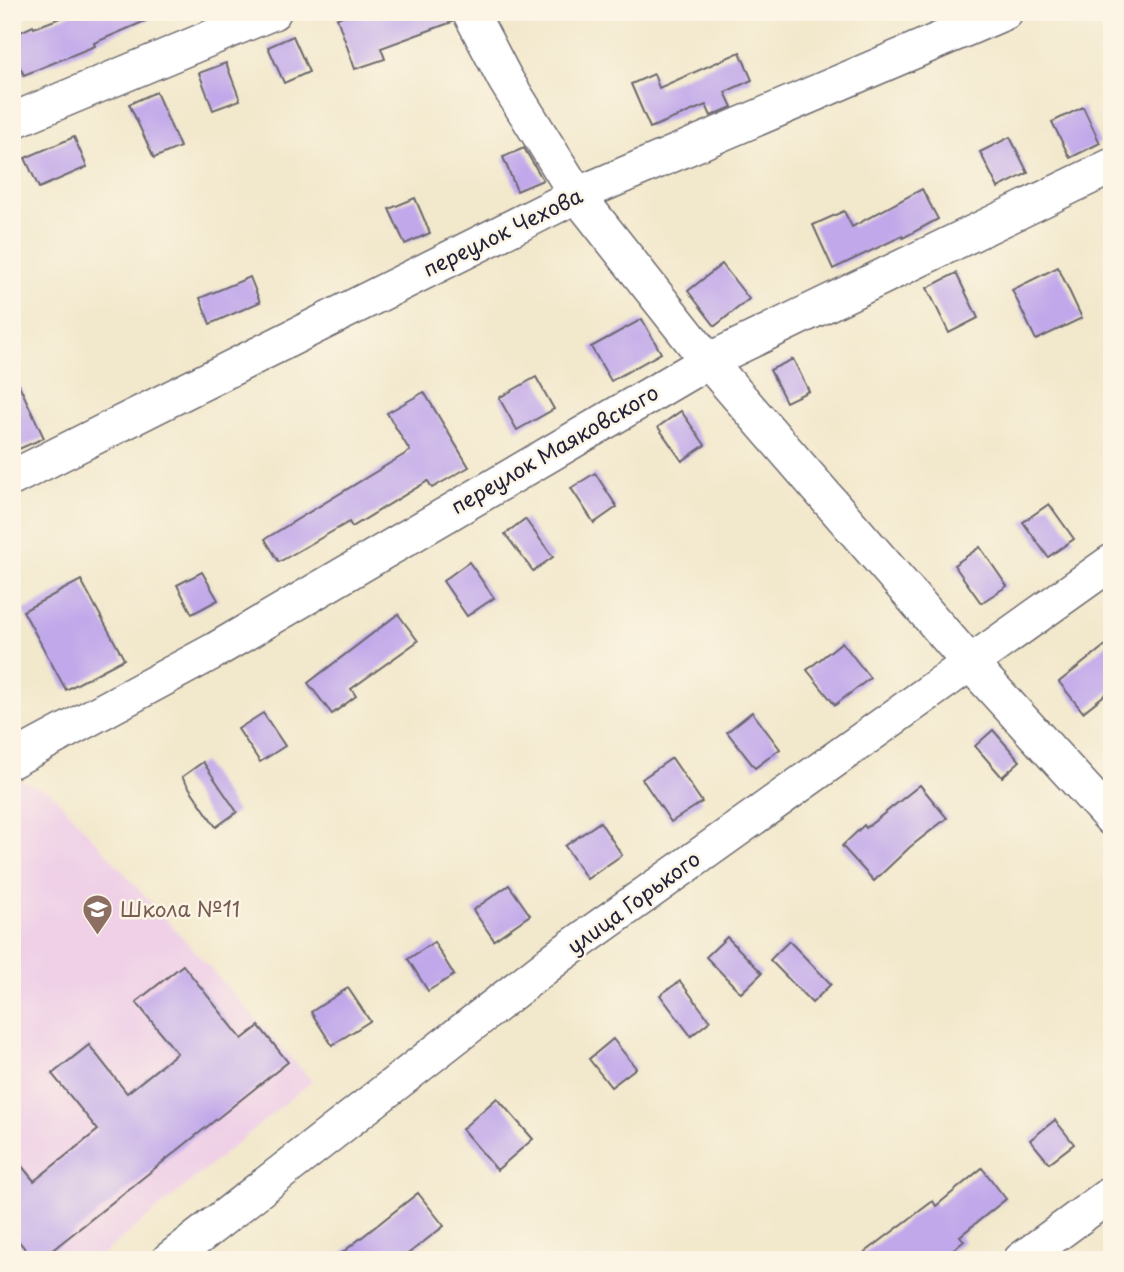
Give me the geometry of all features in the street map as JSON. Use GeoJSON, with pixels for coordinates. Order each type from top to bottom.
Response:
{"type":"FeatureCollection","features":[{"type":"Feature","properties":{"kind":"street"},"geometry":{"type":"LineString","coordinates":[[12,121],[273,12]]}},
{"type":"Feature","properties":{"kind":"street"},"geometry":{"type":"LineString","coordinates":[[470,12],[505,79],[577,195],[708,361],[969,662],[1112,819]]}},
{"type":"Feature","properties":{"kind":"street","name":"переулок Чехова"},"geometry":{"type":"LineString","coordinates":[[12,478],[577,195],[1005,12]]}},
{"type":"Feature","properties":{"kind":"street","name":"переулок Маяковского"},"geometry":{"type":"LineString","coordinates":[[12,760],[214,651],[708,361],[1112,166]]}},
{"type":"Feature","properties":{"kind":"street","name":"улица Горького"},"geometry":{"type":"LineString","coordinates":[[169,1260],[559,956],[1112,562]]}},
{"type":"Feature","properties":{"kind":"street"},"geometry":{"type":"LineString","coordinates":[[1021,1260],[1112,1193]]}},
{"type":"Feature","properties":{"kind":"shaded area","name":"Школа №11"},"geometry":{"type":"Polygon","coordinates":[[[12,777],[51,792],[312,1081],[96,1260],[12,1260],[12,777]]]}},
{"type":"Feature","properties":{"kind":"building"},"geometry":{"type":"Polygon","coordinates":[[[76,12],[166,12],[94,43],[95,46],[24,75],[12,52],[12,36],[76,12]]]}},
{"type":"Feature","properties":{"kind":"building"},"geometry":{"type":"Polygon","coordinates":[[[353,12],[450,12],[452,22],[381,48],[385,59],[355,69],[337,18],[353,12]]]}},
{"type":"Feature","properties":{"kind":"building"},"geometry":{"type":"Polygon","coordinates":[[[293,36],[309,72],[284,83],[268,47],[293,36]]]}},
{"type":"Feature","properties":{"kind":"building"},"geometry":{"type":"Polygon","coordinates":[[[740,52],[752,80],[725,92],[732,107],[711,116],[706,105],[650,128],[631,84],[654,74],[659,88],[740,52]]]}},
{"type":"Feature","properties":{"kind":"building"},"geometry":{"type":"Polygon","coordinates":[[[226,63],[240,100],[213,110],[199,73],[226,63]]]}},
{"type":"Feature","properties":{"kind":"building"},"geometry":{"type":"Polygon","coordinates":[[[156,92],[180,147],[154,158],[129,104],[156,92]]]}},
{"type":"Feature","properties":{"kind":"building"},"geometry":{"type":"Polygon","coordinates":[[[1083,107],[1100,143],[1070,158],[1052,122],[1083,107]]]}},
{"type":"Feature","properties":{"kind":"building"},"geometry":{"type":"Polygon","coordinates":[[[74,137],[87,167],[39,188],[25,158],[74,137]]]}},
{"type":"Feature","properties":{"kind":"building"},"geometry":{"type":"Polygon","coordinates":[[[1010,137],[1028,173],[998,188],[980,152],[1010,137]]]}},
{"type":"Feature","properties":{"kind":"building"},"geometry":{"type":"Polygon","coordinates":[[[524,148],[543,180],[517,191],[503,157],[524,148]]]}},
{"type":"Feature","properties":{"kind":"building"},"geometry":{"type":"Polygon","coordinates":[[[922,189],[938,219],[903,238],[902,236],[833,269],[813,225],[844,211],[852,227],[922,189]]]}},
{"type":"Feature","properties":{"kind":"building"},"geometry":{"type":"Polygon","coordinates":[[[415,198],[430,233],[405,244],[389,209],[415,198]]]}},
{"type":"Feature","properties":{"kind":"building"},"geometry":{"type":"Polygon","coordinates":[[[722,264],[749,299],[715,326],[688,291],[722,264]]]}},
{"type":"Feature","properties":{"kind":"building"},"geometry":{"type":"Polygon","coordinates":[[[1058,267],[1082,318],[1036,340],[1012,290],[1058,267]]]}},
{"type":"Feature","properties":{"kind":"building"},"geometry":{"type":"Polygon","coordinates":[[[956,273],[978,318],[949,333],[927,288],[956,273]]]}},
{"type":"Feature","properties":{"kind":"building"},"geometry":{"type":"Polygon","coordinates":[[[250,277],[260,302],[210,324],[200,298],[250,277]]]}},
{"type":"Feature","properties":{"kind":"building"},"geometry":{"type":"Polygon","coordinates":[[[642,319],[661,353],[611,381],[591,347],[642,319]]]}},
{"type":"Feature","properties":{"kind":"building"},"geometry":{"type":"Polygon","coordinates":[[[793,359],[809,391],[786,402],[770,370],[793,359]]]}},
{"type":"Feature","properties":{"kind":"building"},"geometry":{"type":"Polygon","coordinates":[[[12,370],[44,438],[12,452],[12,370]]]}},
{"type":"Feature","properties":{"kind":"building"},"geometry":{"type":"Polygon","coordinates":[[[536,377],[554,409],[517,430],[499,398],[536,377]]]}},
{"type":"Feature","properties":{"kind":"building"},"geometry":{"type":"Polygon","coordinates":[[[424,392],[469,467],[432,488],[428,481],[352,527],[349,522],[279,562],[265,539],[410,451],[387,413],[424,392]]]}},
{"type":"Feature","properties":{"kind":"building"},"geometry":{"type":"Polygon","coordinates":[[[681,411],[705,445],[682,461],[658,427],[681,411]]]}},
{"type":"Feature","properties":{"kind":"building"},"geometry":{"type":"Polygon","coordinates":[[[595,473],[617,507],[594,523],[571,488],[595,473]]]}},
{"type":"Feature","properties":{"kind":"building"},"geometry":{"type":"Polygon","coordinates":[[[1049,504],[1074,539],[1048,557],[1023,522],[1049,504]]]}},
{"type":"Feature","properties":{"kind":"building"},"geometry":{"type":"Polygon","coordinates":[[[525,519],[553,557],[533,571],[505,534],[525,519]]]}},
{"type":"Feature","properties":{"kind":"building"},"geometry":{"type":"Polygon","coordinates":[[[980,547],[1007,586],[981,603],[954,565],[980,547]]]}},
{"type":"Feature","properties":{"kind":"building"},"geometry":{"type":"Polygon","coordinates":[[[469,562],[494,598],[467,616],[443,581],[469,562]]]}},
{"type":"Feature","properties":{"kind":"building"},"geometry":{"type":"Polygon","coordinates":[[[202,572],[218,600],[192,614],[177,585],[202,572]]]}},
{"type":"Feature","properties":{"kind":"building"},"geometry":{"type":"Polygon","coordinates":[[[81,580],[124,659],[66,690],[23,611],[81,580]]]}},
{"type":"Feature","properties":{"kind":"building"},"geometry":{"type":"Polygon","coordinates":[[[398,614],[418,641],[351,689],[356,696],[332,714],[308,683],[398,614]]]}},
{"type":"Feature","properties":{"kind":"building"},"geometry":{"type":"Polygon","coordinates":[[[1112,640],[1112,689],[1083,712],[1059,682],[1112,640]]]}},
{"type":"Feature","properties":{"kind":"building"},"geometry":{"type":"Polygon","coordinates":[[[842,642],[870,678],[835,705],[807,670],[842,642]]]}},
{"type":"Feature","properties":{"kind":"building"},"geometry":{"type":"Polygon","coordinates":[[[752,712],[780,749],[755,768],[727,732],[752,712]]]}},
{"type":"Feature","properties":{"kind":"building"},"geometry":{"type":"Polygon","coordinates":[[[263,713],[285,746],[260,762],[238,729],[263,713]]]}},
{"type":"Feature","properties":{"kind":"building"},"geometry":{"type":"Polygon","coordinates":[[[993,730],[1020,761],[1002,777],[975,746],[993,730]]]}},
{"type":"Feature","properties":{"kind":"building"},"geometry":{"type":"Polygon","coordinates":[[[672,758],[702,802],[671,822],[642,779],[672,758]]]}},
{"type":"Feature","properties":{"kind":"building"},"geometry":{"type":"Polygon","coordinates":[[[203,762],[237,812],[216,827],[182,777],[203,762]]]}},
{"type":"Feature","properties":{"kind":"building"},"geometry":{"type":"Polygon","coordinates":[[[920,785],[947,818],[910,847],[874,881],[842,846],[864,825],[866,828],[920,785]]]}},
{"type":"Feature","properties":{"kind":"building"},"geometry":{"type":"Polygon","coordinates":[[[600,822],[622,855],[587,879],[565,846],[600,822]]]}},
{"type":"Feature","properties":{"kind":"building"},"geometry":{"type":"Polygon","coordinates":[[[509,885],[530,915],[494,940],[473,910],[509,885]]]}},
{"type":"Feature","properties":{"kind":"building"},"geometry":{"type":"Polygon","coordinates":[[[727,937],[762,973],[741,993],[706,957],[727,937]]]}},
{"type":"Feature","properties":{"kind":"building"},"geometry":{"type":"Polygon","coordinates":[[[789,941],[831,984],[812,1003],[770,960],[789,941]]]}},
{"type":"Feature","properties":{"kind":"building"},"geometry":{"type":"Polygon","coordinates":[[[434,942],[454,975],[428,991],[408,959],[434,942]]]}},
{"type":"Feature","properties":{"kind":"building"},"geometry":{"type":"Polygon","coordinates":[[[183,965],[242,1039],[259,1026],[288,1062],[40,1260],[34,1260],[12,1233],[12,1154],[34,1181],[98,1130],[52,1074],[89,1045],[127,1093],[177,1053],[136,1002],[183,965]]]}},
{"type":"Feature","properties":{"kind":"building"},"geometry":{"type":"Polygon","coordinates":[[[680,981],[710,1021],[691,1036],[660,995],[680,981]]]}},
{"type":"Feature","properties":{"kind":"building"},"geometry":{"type":"Polygon","coordinates":[[[348,988],[370,1021],[332,1045],[311,1012],[348,988]]]}},
{"type":"Feature","properties":{"kind":"building"},"geometry":{"type":"Polygon","coordinates":[[[613,1039],[636,1068],[611,1087],[589,1059],[613,1039]]]}},
{"type":"Feature","properties":{"kind":"building"},"geometry":{"type":"Polygon","coordinates":[[[497,1098],[533,1139],[497,1170],[462,1129],[497,1098]]]}},
{"type":"Feature","properties":{"kind":"building"},"geometry":{"type":"Polygon","coordinates":[[[1055,1120],[1074,1144],[1049,1163],[1030,1140],[1055,1120]]]}},
{"type":"Feature","properties":{"kind":"building"},"geometry":{"type":"Polygon","coordinates":[[[982,1168],[1006,1199],[960,1236],[964,1241],[941,1260],[855,1260],[933,1201],[936,1206],[982,1168]]]}},
{"type":"Feature","properties":{"kind":"building"},"geometry":{"type":"Polygon","coordinates":[[[418,1193],[444,1226],[400,1260],[333,1260],[418,1193]]]}},
{"type":"Feature","properties":{"kind":"place","name":"Школа №11"},"geometry":{"type":"Point","coordinates":[97,937]}}]}
